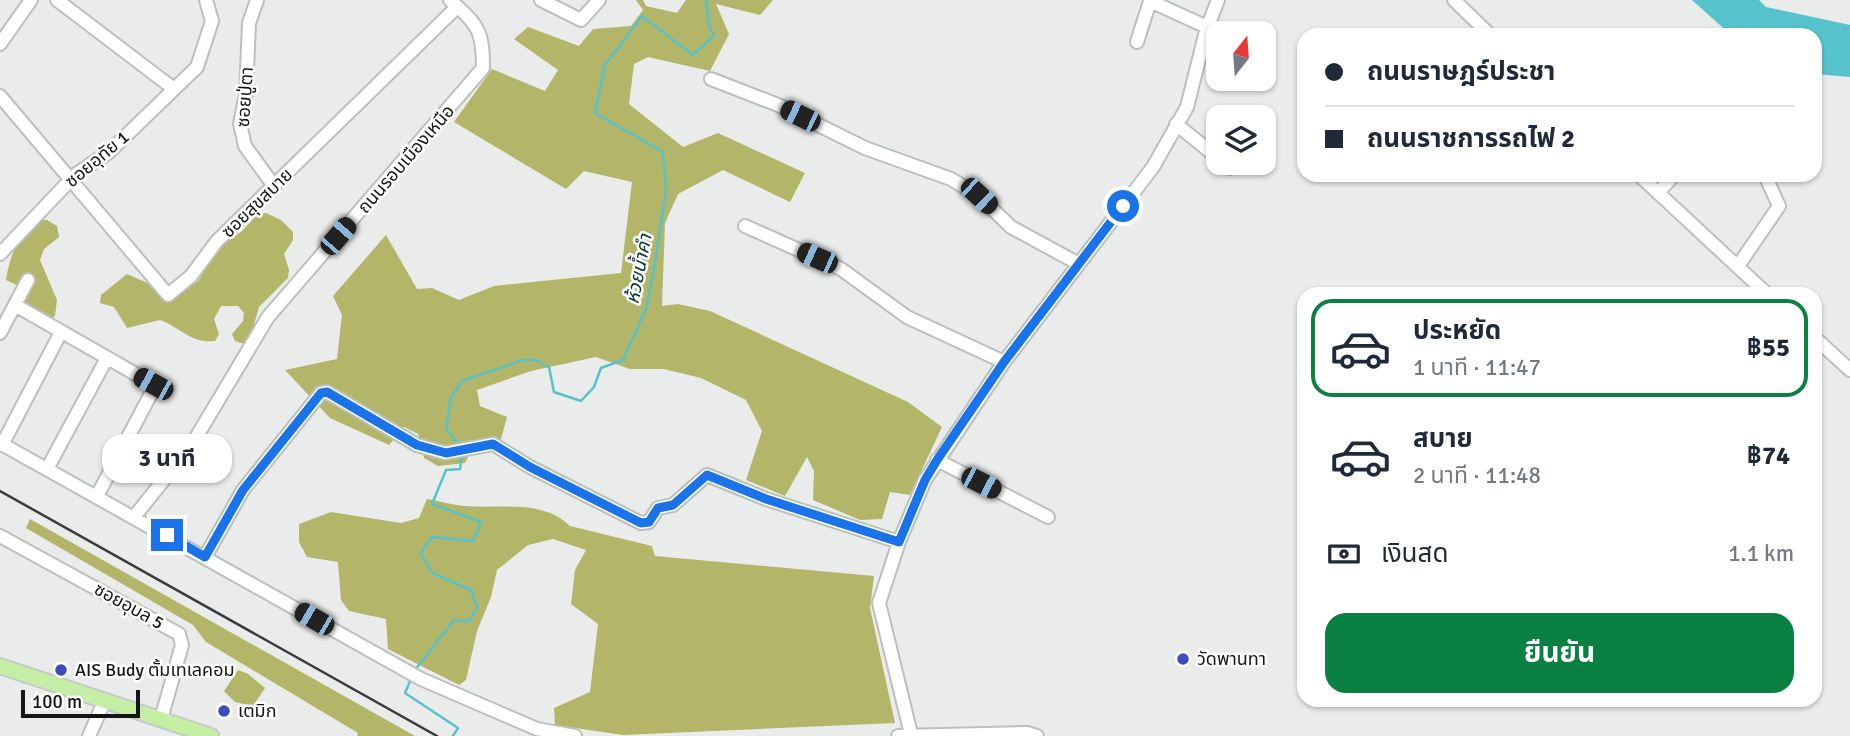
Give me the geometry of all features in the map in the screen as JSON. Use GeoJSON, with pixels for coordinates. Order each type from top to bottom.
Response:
{"type":"FeatureCollection","features":[{"type":"Feature","properties":{"kind":"main road"},"geometry":{"type":"LineString","coordinates":[[0,666],[211,736]]}},
{"type":"Feature","properties":{"kind":"street"},"geometry":{"type":"LineString","coordinates":[[0,44],[31,0]]}},
{"type":"Feature","properties":{"kind":"street"},"geometry":{"type":"LineString","coordinates":[[57,0],[174,89]]}},
{"type":"Feature","properties":{"kind":"street","name":"ซอยอุทัย 1"},"geometry":{"type":"LineString","coordinates":[[0,254],[70,180],[109,152],[197,66],[212,20],[206,0]]}},
{"type":"Feature","properties":{"kind":"street","name":"ซอยปู่ตา"},"geometry":{"type":"LineString","coordinates":[[257,0],[249,23],[246,94],[240,124],[245,146],[274,186]]}},
{"type":"Feature","properties":{"kind":"street"},"geometry":{"type":"LineString","coordinates":[[541,0],[581,20],[598,0]]}},
{"type":"Feature","properties":{"kind":"street"},"geometry":{"type":"LineString","coordinates":[[1209,21],[1218,0]]}},
{"type":"Feature","properties":{"kind":"street"},"geometry":{"type":"LineString","coordinates":[[1454,0],[1483,28]]}},
{"type":"Feature","properties":{"kind":"street"},"geometry":{"type":"LineString","coordinates":[[1137,42],[1150,1],[1206,27]]}},
{"type":"Feature","properties":{"kind":"street","name":"ซอยสุขสบาย"},"geometry":{"type":"LineString","coordinates":[[70,180],[168,295],[191,276],[217,241],[453,3]]}},
{"type":"Feature","properties":{"kind":"street","name":"ถนนรอบเมืองเหนือ"},"geometry":{"type":"LineString","coordinates":[[134,517],[191,446],[268,317],[483,68],[483,38],[473,22],[453,3]]}},
{"type":"Feature","properties":{"kind":"street"},"geometry":{"type":"LineString","coordinates":[[1037,736],[1027,733],[904,735],[879,603],[899,542],[925,480],[937,460],[1004,362],[1153,167],[1187,107],[1206,31]]}},
{"type":"Feature","properties":{"kind":"street"},"geometry":{"type":"LineString","coordinates":[[711,79],[778,105],[865,148],[951,179],[979,196],[1011,227],[1079,264]]}},
{"type":"Feature","properties":{"kind":"street"},"geometry":{"type":"LineString","coordinates":[[0,96],[70,180]]}},
{"type":"Feature","properties":{"kind":"street"},"geometry":{"type":"LineString","coordinates":[[1176,124],[1206,148]]}},
{"type":"Feature","properties":{"kind":"street"},"geometry":{"type":"LineString","coordinates":[[1646,182],[1759,287]]}},
{"type":"Feature","properties":{"kind":"street"},"geometry":{"type":"LineString","coordinates":[[1657,193],[1667,182]]}},
{"type":"Feature","properties":{"kind":"street"},"geometry":{"type":"LineString","coordinates":[[1738,267],[1779,206],[1768,182]]}},
{"type":"Feature","properties":{"kind":"street"},"geometry":{"type":"LineString","coordinates":[[745,226],[841,268],[907,317],[1004,362]]}},
{"type":"Feature","properties":{"kind":"street"},"geometry":{"type":"LineString","coordinates":[[0,333],[28,280]]}},
{"type":"Feature","properties":{"kind":"street"},"geometry":{"type":"LineString","coordinates":[[15,305],[153,384],[154,388],[97,496]]}},
{"type":"Feature","properties":{"kind":"street"},"geometry":{"type":"LineString","coordinates":[[61,332],[1,444],[401,669],[537,729],[575,736]]}},
{"type":"Feature","properties":{"kind":"street"},"geometry":{"type":"LineString","coordinates":[[1822,344],[1850,370]]}},
{"type":"Feature","properties":{"kind":"street"},"geometry":{"type":"LineString","coordinates":[[47,470],[107,358]]}},
{"type":"Feature","properties":{"kind":"street"},"geometry":{"type":"LineString","coordinates":[[205,557],[243,490],[321,393],[327,392],[417,445],[452,452],[493,444],[507,450],[530,467],[641,523],[649,522],[658,508],[673,505],[707,475],[766,499],[899,542]]}},
{"type":"Feature","properties":{"kind":"street"},"geometry":{"type":"LineString","coordinates":[[937,460],[1048,517]]}},
{"type":"Feature","properties":{"kind":"street","name":"ซอยอุบล 5"},"geometry":{"type":"LineString","coordinates":[[0,536],[174,631],[182,639],[161,719]]}},
{"type":"Feature","properties":{"kind":"street"},"geometry":{"type":"LineString","coordinates":[[89,736],[105,700]]}},
{"type":"Feature","properties":{"kind":"green space"},"geometry":{"type":"Polygon","coordinates":[[[636,0],[643,0],[646,6],[677,13],[686,0],[773,0],[760,15],[716,4],[729,34],[710,71],[648,57],[634,64],[629,104],[683,147],[718,133],[805,173],[790,202],[723,170],[678,194],[665,223],[662,306],[678,304],[710,311],[908,402],[942,427],[910,495],[890,492],[882,519],[860,520],[813,500],[814,471],[807,457],[785,496],[746,480],[762,431],[746,400],[701,378],[664,369],[630,369],[596,357],[531,371],[477,390],[480,406],[507,417],[501,439],[469,455],[465,463],[438,466],[424,458],[418,434],[404,427],[389,445],[330,418],[285,370],[337,359],[342,315],[333,296],[386,235],[417,289],[432,288],[459,300],[494,286],[621,273],[632,182],[584,171],[566,189],[454,122],[492,69],[545,91],[558,70],[514,39],[528,27],[579,46],[593,29],[631,26],[643,10],[636,0]]]}},
{"type":"Feature","properties":{"kind":"green space"},"geometry":{"type":"Polygon","coordinates":[[[266,213],[281,220],[293,232],[293,240],[284,254],[289,270],[288,278],[259,307],[250,339],[244,344],[235,341],[232,334],[243,321],[244,313],[238,306],[221,306],[214,319],[219,334],[215,341],[207,341],[192,338],[160,320],[127,328],[114,307],[100,303],[101,295],[127,274],[150,284],[159,295],[171,301],[198,281],[220,245],[241,232],[258,214],[266,213]]]}},
{"type":"Feature","properties":{"kind":"green space"},"geometry":{"type":"Polygon","coordinates":[[[39,220],[47,220],[57,226],[59,237],[44,249],[40,260],[57,300],[55,316],[48,321],[27,308],[17,285],[6,280],[16,247],[39,220]]]}},
{"type":"Feature","properties":{"kind":"green space"},"geometry":{"type":"Polygon","coordinates":[[[427,499],[455,505],[520,507],[547,512],[570,526],[652,546],[655,556],[874,576],[870,608],[895,723],[623,735],[555,725],[554,708],[590,692],[598,624],[571,604],[575,570],[586,550],[553,539],[528,545],[497,570],[491,597],[477,631],[466,680],[459,685],[388,649],[386,619],[349,611],[341,600],[338,562],[307,557],[299,542],[299,524],[331,512],[401,523],[419,518],[427,499]]]}},
{"type":"Feature","properties":{"kind":"green space"},"geometry":{"type":"Polygon","coordinates":[[[30,519],[415,736],[357,736],[358,733],[206,642],[193,625],[26,528],[30,519]]]}},
{"type":"Feature","properties":{"kind":"green space"},"geometry":{"type":"Polygon","coordinates":[[[238,670],[248,674],[265,688],[253,706],[235,702],[224,691],[238,670]]]}},
{"type":"Feature","properties":{"kind":"water"},"geometry":{"type":"Polygon","coordinates":[[[1692,0],[1759,0],[1766,7],[1850,25],[1850,77],[1822,75],[1822,28],[1723,28],[1692,0]]]}},
{"type":"Feature","properties":{"kind":"waterway","name":"ห้วยน้ำคำ"},"geometry":{"type":"LineString","coordinates":[[460,446],[446,429],[451,398],[462,381],[523,360],[535,360],[549,367],[554,392],[581,401],[594,387],[601,368],[623,360],[646,309],[666,191],[663,152],[595,113],[605,65],[642,16],[693,55],[714,35],[709,26],[706,0]]}},
{"type":"Feature","properties":{"kind":"waterway","name":"ห้วยน้ำคำ"},"geometry":{"type":"LineString","coordinates":[[415,670],[454,620],[469,621],[477,607],[471,590],[432,573],[421,553],[432,537],[473,541],[481,522],[432,504],[446,470],[460,469],[462,455]]}},
{"type":"Feature","properties":{"kind":"waterway","name":"ห้วยน้ำคำ"},"geometry":{"type":"LineString","coordinates":[[411,679],[405,693],[458,728],[453,736]]}},
{"type":"Feature","properties":{"kind":"railway"},"geometry":{"type":"LineString","coordinates":[[0,491],[437,736]]}},
{"type":"Feature","properties":{"kind":"place","name":"วัดพานทา"},"geometry":{"type":"Point","coordinates":[1183,659]}},
{"type":"Feature","properties":{"kind":"place","name":"AIS Budy ตั้มเทเลคอม"},"geometry":{"type":"Point","coordinates":[61,670]}},
{"type":"Feature","properties":{"kind":"place","name":"เตมิก"},"geometry":{"type":"Point","coordinates":[224,711]}},
{"type":"Feature","properties":{"kind":"route"},"geometry":{"type":"LineString","coordinates":[[167,535],[205,557],[243,490],[321,393],[327,392],[417,445],[446,453],[493,444],[507,450],[530,467],[641,523],[649,522],[658,508],[673,505],[707,475],[766,499],[899,542],[925,480],[937,460],[1004,362],[1123,206]]}}]}
